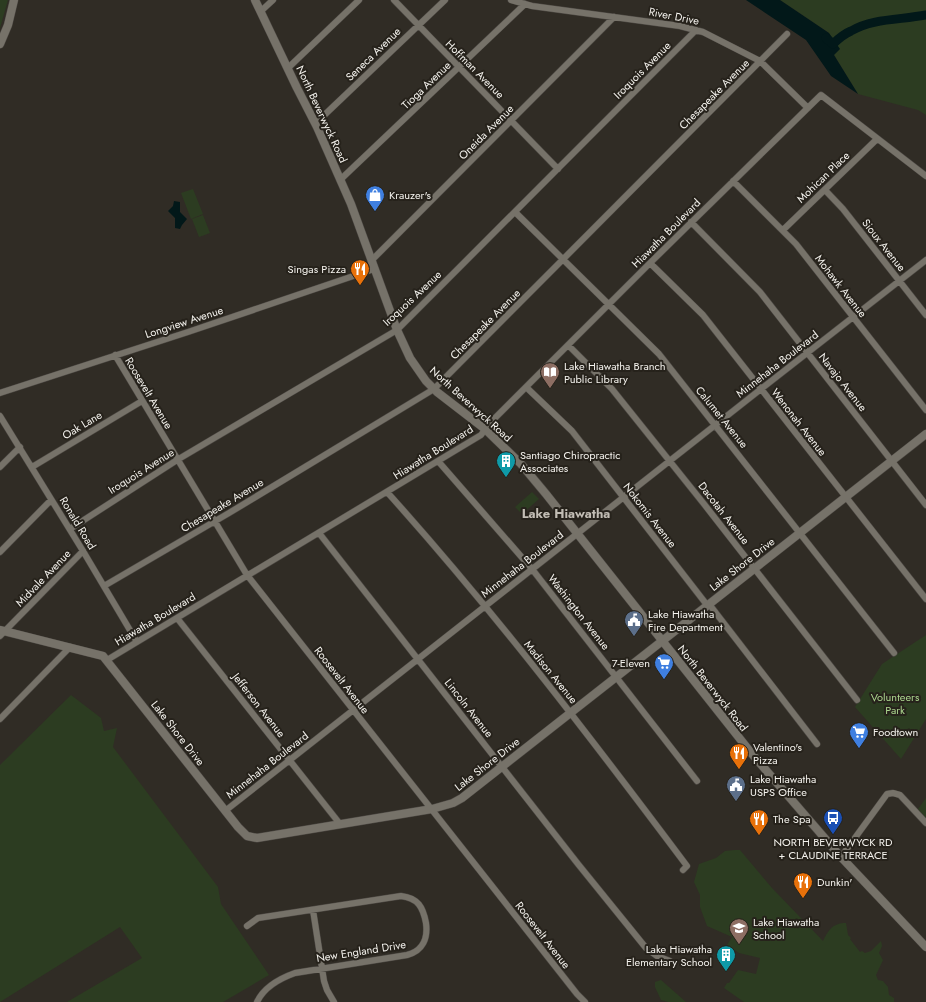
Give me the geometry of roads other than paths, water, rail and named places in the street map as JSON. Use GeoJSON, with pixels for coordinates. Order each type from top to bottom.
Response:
{"type":"FeatureCollection","features":[{"type":"Feature","properties":{"kind":"street"},"geometry":{"type":"LineString","coordinates":[[0,44],[8,25],[14,0]]}},
{"type":"Feature","properties":{"kind":"street","name":"North Beverwyck Road"},"geometry":{"type":"LineString","coordinates":[[255,0],[297,88],[316,123],[351,204],[397,330],[410,358],[423,377],[434,389],[485,429],[534,480],[752,754],[841,857],[926,947]]}},
{"type":"Feature","properties":{"kind":"street"},"geometry":{"type":"LineString","coordinates":[[261,11],[273,0]]}},
{"type":"Feature","properties":{"kind":"street"},"geometry":{"type":"LineString","coordinates":[[288,68],[359,0]]}},
{"type":"Feature","properties":{"kind":"street","name":"Hoffman Avenue"},"geometry":{"type":"LineString","coordinates":[[394,0],[558,169]]}},
{"type":"Feature","properties":{"kind":"street","name":"Seneca Avenue"},"geometry":{"type":"LineString","coordinates":[[316,123],[444,0]]}},
{"type":"Feature","properties":{"kind":"street","name":"River Drive"},"geometry":{"type":"LineString","coordinates":[[511,0],[525,4],[680,26],[696,30],[744,52],[761,62],[808,108]]}},
{"type":"Feature","properties":{"kind":"street","name":"Tioga Avenue"},"geometry":{"type":"LineString","coordinates":[[340,180],[525,4]]}},
{"type":"Feature","properties":{"kind":"street","name":"Oneida Avenue"},"geometry":{"type":"LineString","coordinates":[[371,261],[614,17]]}},
{"type":"Feature","properties":{"kind":"street","name":"Iroquois Avenue"},"geometry":{"type":"LineString","coordinates":[[70,529],[177,460],[397,330],[696,30]]}},
{"type":"Feature","properties":{"kind":"street","name":"Chesapeake Avenue"},"geometry":{"type":"LineString","coordinates":[[104,586],[215,522],[434,389],[761,62],[787,34]]}},
{"type":"Feature","properties":{"kind":"street","name":"Hiawatha Boulevard"},"geometry":{"type":"LineString","coordinates":[[107,660],[481,434],[691,222],[821,95],[877,139]]}},
{"type":"Feature","properties":{"kind":"street"},"geometry":{"type":"LineString","coordinates":[[877,139],[926,176]]}},
{"type":"Feature","properties":{"kind":"street","name":"Mohican Place"},"geometry":{"type":"LineString","coordinates":[[783,230],[877,139]]}},
{"type":"Feature","properties":{"kind":"street","name":"Mohawk Avenue"},"geometry":{"type":"LineString","coordinates":[[733,181],[796,244],[926,410]]}},
{"type":"Feature","properties":{"kind":"street","name":"Sioux Avenue"},"geometry":{"type":"LineString","coordinates":[[825,190],[843,209],[926,315]]}},
{"type":"Feature","properties":{"kind":"street","name":"Calumet Avenue"},"geometry":{"type":"LineString","coordinates":[[515,212],[659,354],[894,653]]}},
{"type":"Feature","properties":{"kind":"street","name":"Navajo Avenue"},"geometry":{"type":"LineString","coordinates":[[691,222],[760,292],[926,505]]}},
{"type":"Feature","properties":{"kind":"street","name":"Minnehaha Boulevard"},"geometry":{"type":"LineString","coordinates":[[225,811],[715,424],[926,260]]}},
{"type":"Feature","properties":{"kind":"street","name":"Wenonah Avenue"},"geometry":{"type":"LineString","coordinates":[[650,263],[702,315],[926,599]]}},
{"type":"Feature","properties":{"kind":"street","name":"Longview Avenue"},"geometry":{"type":"LineString","coordinates":[[0,393],[374,269]]}},
{"type":"Feature","properties":{"kind":"street","name":"Dacotah Avenue"},"geometry":{"type":"LineString","coordinates":[[568,345],[612,388],[857,700]]}},
{"type":"Feature","properties":{"kind":"street","name":"Roosevelt Avenue"},"geometry":{"type":"LineString","coordinates":[[115,355],[247,575],[582,1001]]}},
{"type":"Feature","properties":{"kind":"street","name":"Nokomis Avenue"},"geometry":{"type":"LineString","coordinates":[[526,387],[572,430],[817,744]]}},
{"type":"Feature","properties":{"kind":"street","name":"Oak Lane"},"geometry":{"type":"LineString","coordinates":[[32,467],[142,401]]}},
{"type":"Feature","properties":{"kind":"street","name":"Ronald Road"},"geometry":{"type":"LineString","coordinates":[[0,416],[70,529],[137,642]]}},
{"type":"Feature","properties":{"kind":"street","name":"Lake Shore Drive"},"geometry":{"type":"LineString","coordinates":[[2,632],[98,654],[107,660],[225,811],[247,836],[253,838],[432,809],[453,803],[462,798],[503,767],[570,712],[926,434]]}},
{"type":"Feature","properties":{"kind":"street"},"geometry":{"type":"LineString","coordinates":[[0,467],[20,447]]}},
{"type":"Feature","properties":{"kind":"street","name":"Washington Avenue"},"geometry":{"type":"LineString","coordinates":[[438,461],[532,569],[697,781]]}},
{"type":"Feature","properties":{"kind":"street","name":"Madison Avenue"},"geometry":{"type":"LineString","coordinates":[[387,492],[485,606],[570,712],[687,866],[683,870]]}},
{"type":"Feature","properties":{"kind":"street"},"geometry":{"type":"LineString","coordinates":[[0,552],[51,500]]}},
{"type":"Feature","properties":{"kind":"street","name":"Lincoln Avenue"},"geometry":{"type":"LineString","coordinates":[[319,533],[582,870],[646,948],[657,956],[670,961]]}},
{"type":"Feature","properties":{"kind":"street","name":"Midvale Avenue"},"geometry":{"type":"LineString","coordinates":[[2,632],[83,551]]}},
{"type":"Feature","properties":{"kind":"street","name":"Jefferson Avenue"},"geometry":{"type":"LineString","coordinates":[[177,618],[340,824]]}},
{"type":"Feature","properties":{"kind":"street"},"geometry":{"type":"LineString","coordinates":[[0,719],[70,647]]}},
{"type":"Feature","properties":{"kind":"street"},"geometry":{"type":"LineString","coordinates":[[841,857],[884,796],[890,793],[900,795],[926,823]]}},
{"type":"Feature","properties":{"kind":"street","name":"New England Drive"},"geometry":{"type":"LineString","coordinates":[[247,926],[258,918],[401,896],[411,898],[421,907],[424,914],[427,933],[426,940],[414,953],[322,968],[286,976],[262,994],[257,1002]]}},
{"type":"Feature","properties":{"kind":"street"},"geometry":{"type":"LineString","coordinates":[[313,910],[327,990],[334,1002]]}},
{"type":"Feature","properties":{"kind":"waterway"},"geometry":{"type":"LineString","coordinates":[[826,38],[833,44],[839,38],[868,24],[926,15]]}},
{"type":"Feature","properties":{"kind":"place","name":"Krauzer's"},"geometry":{"type":"Point","coordinates":[375,212]}},
{"type":"Feature","properties":{"kind":"place","name":"Singas Pizza"},"geometry":{"type":"Point","coordinates":[360,286]}},
{"type":"Feature","properties":{"kind":"place","name":"Lake Hiawatha Branch Public Library"},"geometry":{"type":"Point","coordinates":[550,389]}},
{"type":"Feature","properties":{"kind":"place","name":"Santiago Chiropractic Associates"},"geometry":{"type":"Point","coordinates":[506,478]}},
{"type":"Feature","properties":{"kind":"place","name":"Lake Hiawatha Fire Department"},"geometry":{"type":"Point","coordinates":[634,637]}},
{"type":"Feature","properties":{"kind":"place","name":"7-Eleven"},"geometry":{"type":"Point","coordinates":[664,680]}},
{"type":"Feature","properties":{"kind":"place","name":"Foodtown"},"geometry":{"type":"Point","coordinates":[859,749]}},
{"type":"Feature","properties":{"kind":"place","name":"Valentino's Pizza"},"geometry":{"type":"Point","coordinates":[739,770]}},
{"type":"Feature","properties":{"kind":"place","name":"Lake Hiawatha USPS Office"},"geometry":{"type":"Point","coordinates":[736,802]}},
{"type":"Feature","properties":{"kind":"place","name":"NORTH BEVERWYCK RD + CLAUDINE TERRACE"},"geometry":{"type":"Point","coordinates":[833,835]}},
{"type":"Feature","properties":{"kind":"place","name":"The Spa"},"geometry":{"type":"Point","coordinates":[759,836]}},
{"type":"Feature","properties":{"kind":"place","name":"Dunkin'"},"geometry":{"type":"Point","coordinates":[803,899]}},
{"type":"Feature","properties":{"kind":"place","name":"Lake Hiawatha School"},"geometry":{"type":"Point","coordinates":[739,945]}},
{"type":"Feature","properties":{"kind":"place","name":"Lake Hiawatha Elementary School"},"geometry":{"type":"Point","coordinates":[726,972]}},
{"type":"Feature","properties":{"kind":"district","name":"Lake Hiawatha"},"geometry":{"type":"Point","coordinates":[566,513]}},
{"type":"Feature","properties":{"kind":"park label","name":"Volunteers Park"},"geometry":{"type":"Point","coordinates":[895,703]}}]}
